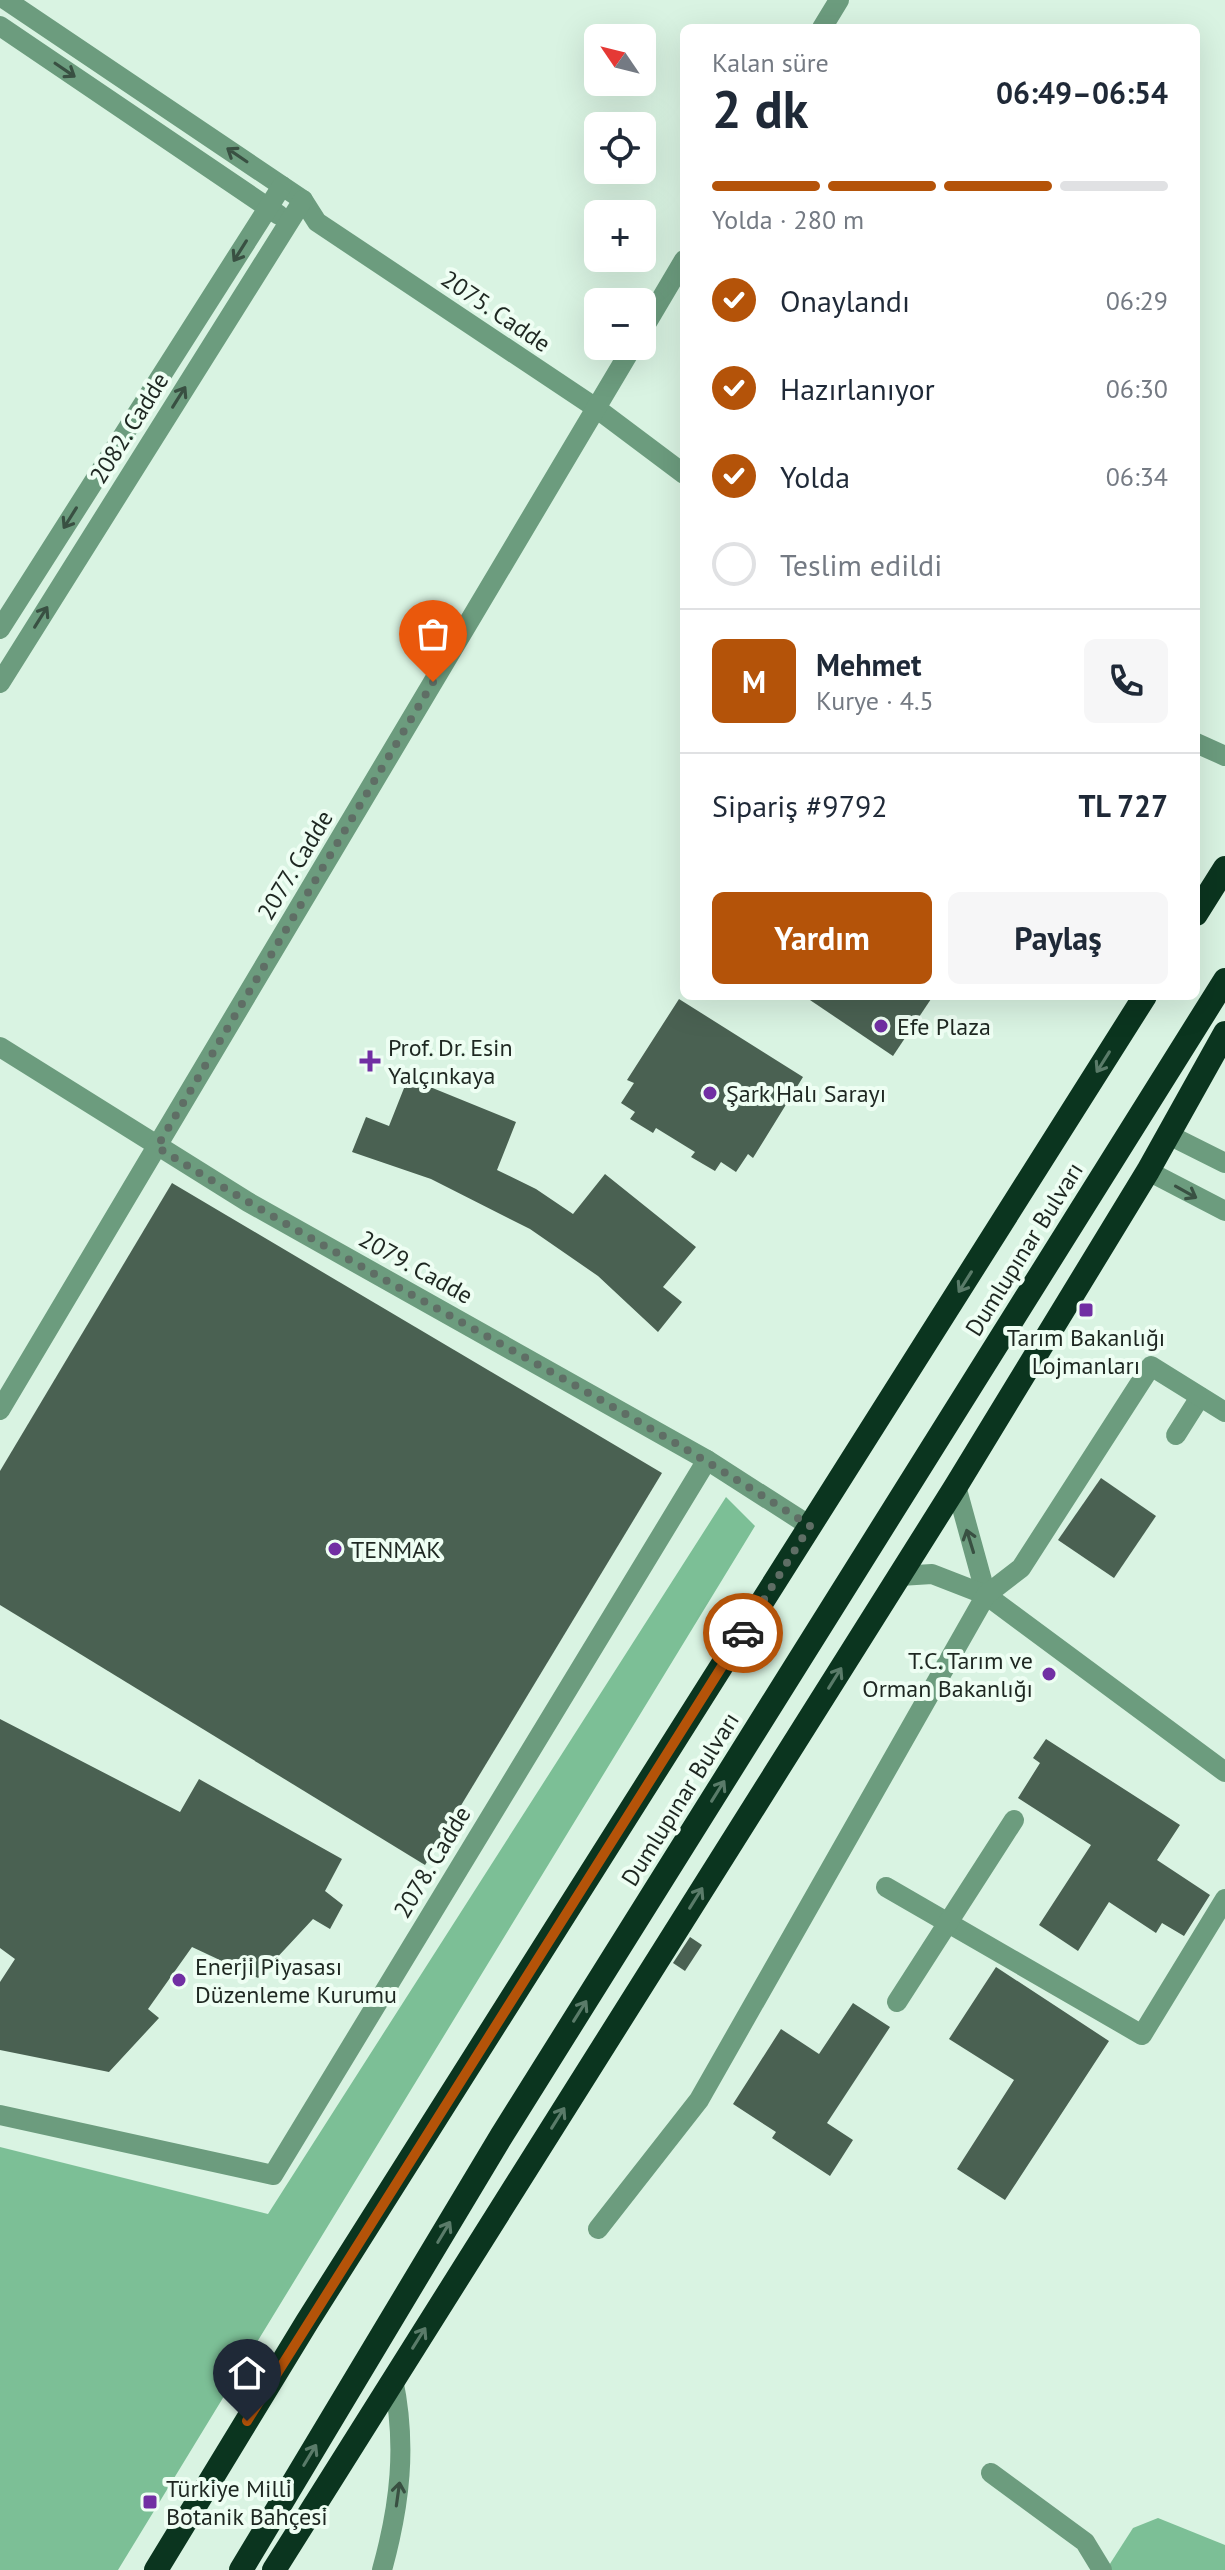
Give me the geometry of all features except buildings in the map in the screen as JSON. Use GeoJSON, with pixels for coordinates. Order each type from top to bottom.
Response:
{"type":"FeatureCollection","features":[{"type":"Feature","properties":{"kind":"highway"},"geometry":{"type":"LineString","coordinates":[[1200,908],[1225,868]]}},
{"type":"Feature","properties":{"kind":"highway","name":"Dumlupınar Bulvarı"},"geometry":{"type":"LineString","coordinates":[[241,2570],[502,2135],[1225,980]]}},
{"type":"Feature","properties":{"kind":"highway","name":"Dumlupınar Bulvarı"},"geometry":{"type":"LineString","coordinates":[[156,2570],[307,2322],[1142,1000]]}},
{"type":"Feature","properties":{"kind":"highway"},"geometry":{"type":"LineString","coordinates":[[274,2570],[956,1486],[1148,1171],[1225,1033]]}},
{"type":"Feature","properties":{"kind":"street","name":"2075. Cadde"},"geometry":{"type":"LineString","coordinates":[[6,0],[303,200],[317,222],[596,408],[680,471]]}},
{"type":"Feature","properties":{"kind":"street"},"geometry":{"type":"LineString","coordinates":[[824,24],[839,0]]}},
{"type":"Feature","properties":{"kind":"street"},"geometry":{"type":"LineString","coordinates":[[0,26],[289,221],[317,222]]}},
{"type":"Feature","properties":{"kind":"street","name":"2082. Cadde"},"geometry":{"type":"LineString","coordinates":[[0,629],[282,186]]}},
{"type":"Feature","properties":{"kind":"street","name":"2082. Cadde"},"geometry":{"type":"LineString","coordinates":[[0,683],[303,200]]}},
{"type":"Feature","properties":{"kind":"street"},"geometry":{"type":"LineString","coordinates":[[656,307],[680,267]]}},
{"type":"Feature","properties":{"kind":"street","name":"2077. Cadde"},"geometry":{"type":"LineString","coordinates":[[0,1410],[625,360]]}},
{"type":"Feature","properties":{"kind":"street"},"geometry":{"type":"LineString","coordinates":[[1200,745],[1225,756]]}},
{"type":"Feature","properties":{"kind":"street","name":"2079. Cadde"},"geometry":{"type":"LineString","coordinates":[[0,1047],[248,1202],[707,1460],[810,1526]]}},
{"type":"Feature","properties":{"kind":"street"},"geometry":{"type":"LineString","coordinates":[[1169,1135],[1225,1163]]}},
{"type":"Feature","properties":{"kind":"street"},"geometry":{"type":"LineString","coordinates":[[1148,1171],[1225,1211]]}},
{"type":"Feature","properties":{"kind":"street"},"geometry":{"type":"LineString","coordinates":[[598,2229],[699,2100],[986,1595],[1021,1568],[1151,1366],[1225,1412]]}},
{"type":"Feature","properties":{"kind":"street"},"geometry":{"type":"LineString","coordinates":[[1176,1435],[1200,1397]]}},
{"type":"Feature","properties":{"kind":"street","name":"2078. Cadde"},"geometry":{"type":"LineString","coordinates":[[0,2115],[273,2175],[707,1460]]}},
{"type":"Feature","properties":{"kind":"street"},"geometry":{"type":"LineString","coordinates":[[956,1486],[986,1595]]}},
{"type":"Feature","properties":{"kind":"street"},"geometry":{"type":"LineString","coordinates":[[900,1576],[932,1574],[986,1595],[1225,1772]]}},
{"type":"Feature","properties":{"kind":"street"},"geometry":{"type":"LineString","coordinates":[[897,2002],[1014,1820]]}},
{"type":"Feature","properties":{"kind":"street"},"geometry":{"type":"LineString","coordinates":[[886,1887],[1142,2035],[1225,1899]]}},
{"type":"Feature","properties":{"kind":"street"},"geometry":{"type":"LineString","coordinates":[[382,2570],[393,2530],[402,2469],[401,2418],[393,2379]]}},
{"type":"Feature","properties":{"kind":"street"},"geometry":{"type":"LineString","coordinates":[[991,2473],[1085,2542],[1102,2570]]}},
{"type":"Feature","properties":{"kind":"green space"},"geometry":{"type":"Polygon","coordinates":[[[726,1497],[755,1526],[118,2570],[0,2570],[0,2147],[268,2214],[726,1497]]]}},
{"type":"Feature","properties":{"kind":"green space"},"geometry":{"type":"Polygon","coordinates":[[[1158,2518],[1225,2545],[1225,2570],[1106,2570],[1133,2528],[1158,2518]]]}},
{"type":"Feature","properties":{"kind":"way so far"},"geometry":{"type":"LineString","coordinates":[[433,682],[157,1147],[248,1202],[707,1460],[810,1526],[743,1633]]}},
{"type":"Feature","properties":{"kind":"place","name":"Efe Plaza"},"geometry":{"type":"Point","coordinates":[881,1026]}},
{"type":"Feature","properties":{"kind":"place","name":"Prof. Dr. Esin Yalçınkaya"},"geometry":{"type":"Point","coordinates":[370,1061]}},
{"type":"Feature","properties":{"kind":"place","name":"Şark Halı Sarayı"},"geometry":{"type":"Point","coordinates":[710,1093]}},
{"type":"Feature","properties":{"kind":"place","name":"Tarım Bakanlığı Lojmanları"},"geometry":{"type":"Point","coordinates":[1086,1310]}},
{"type":"Feature","properties":{"kind":"place","name":"TENMAK"},"geometry":{"type":"Point","coordinates":[335,1549]}},
{"type":"Feature","properties":{"kind":"place","name":"T.C. Tarım ve Orman Bakanlığı"},"geometry":{"type":"Point","coordinates":[1049,1674]}},
{"type":"Feature","properties":{"kind":"place","name":"Enerji Piyasası Düzenleme Kurumu"},"geometry":{"type":"Point","coordinates":[179,1980]}},
{"type":"Feature","properties":{"kind":"place","name":"Türkiye Milli Botanik Bahçesi"},"geometry":{"type":"Point","coordinates":[150,2502]}},
{"type":"Feature","properties":{"kind":"route"},"geometry":{"type":"LineString","coordinates":[[247,2421],[743,1633]]}}]}
